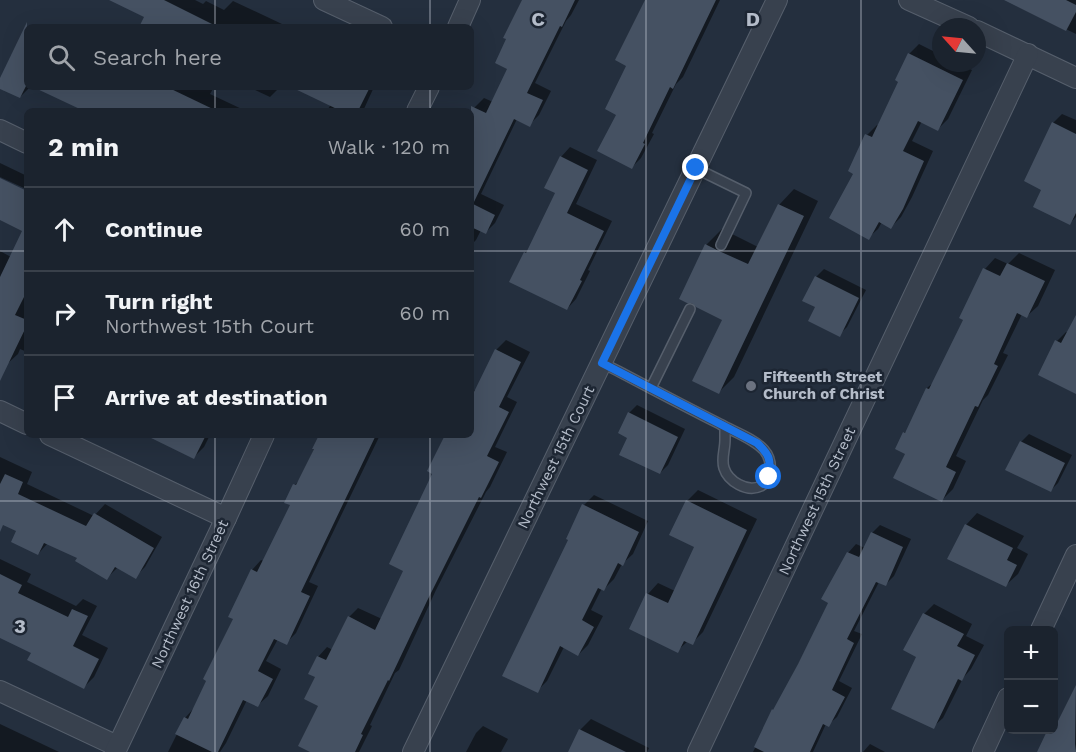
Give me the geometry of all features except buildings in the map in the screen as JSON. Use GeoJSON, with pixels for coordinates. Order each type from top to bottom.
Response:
{"type":"FeatureCollection","features":[{"type":"Feature","properties":{"kind":"street"},"geometry":{"type":"LineString","coordinates":[[324,0],[375,24]]}},
{"type":"Feature","properties":{"kind":"street"},"geometry":{"type":"LineString","coordinates":[[459,24],[470,0]]}},
{"type":"Feature","properties":{"kind":"street","name":"Northwest 15th Court"},"geometry":{"type":"LineString","coordinates":[[413,752],[777,0]]}},
{"type":"Feature","properties":{"kind":"street"},"geometry":{"type":"LineString","coordinates":[[909,0],[949,18]]}},
{"type":"Feature","properties":{"kind":"street"},"geometry":{"type":"LineString","coordinates":[[986,35],[1076,78]]}},
{"type":"Feature","properties":{"kind":"street","name":"Northwest 15th Street"},"geometry":{"type":"LineString","coordinates":[[698,752],[1028,54]]}},
{"type":"Feature","properties":{"kind":"street"},"geometry":{"type":"LineString","coordinates":[[418,108],[428,90]]}},
{"type":"Feature","properties":{"kind":"street"},"geometry":{"type":"LineString","coordinates":[[0,130],[24,142]]}},
{"type":"Feature","properties":{"kind":"street"},"geometry":{"type":"LineString","coordinates":[[0,411],[24,423]]}},
{"type":"Feature","properties":{"kind":"street"},"geometry":{"type":"LineString","coordinates":[[56,438],[226,518]]}},
{"type":"Feature","properties":{"kind":"street","name":"Northwest 16th Street"},"geometry":{"type":"LineString","coordinates":[[116,749],[263,438]]}},
{"type":"Feature","properties":{"kind":"street"},"geometry":{"type":"LineString","coordinates":[[1043,626],[1076,555]]}},
{"type":"Feature","properties":{"kind":"street"},"geometry":{"type":"LineString","coordinates":[[0,691],[116,749]]}},
{"type":"Feature","properties":{"kind":"street"},"geometry":{"type":"LineString","coordinates":[[983,752],[1004,707]]}},
{"type":"Feature","properties":{"kind":"lane"},"geometry":{"type":"LineString","coordinates":[[696,168],[746,194],[722,245]]}},
{"type":"Feature","properties":{"kind":"lane"},"geometry":{"type":"LineString","coordinates":[[651,388],[690,309]]}},
{"type":"Feature","properties":{"kind":"lane"},"geometry":{"type":"LineString","coordinates":[[602,363],[757,443],[766,452],[771,462],[769,477],[761,486],[749,488],[728,477],[723,466],[725,427]]}},
{"type":"Feature","properties":{"kind":"place","name":"Fifteenth Street Church of Christ"},"geometry":{"type":"Point","coordinates":[751,386]}},
{"type":"Feature","properties":{"kind":"route"},"geometry":{"type":"LineString","coordinates":[[696,168],[602,363],[757,443],[766,452],[771,462],[769,477]]}}]}
